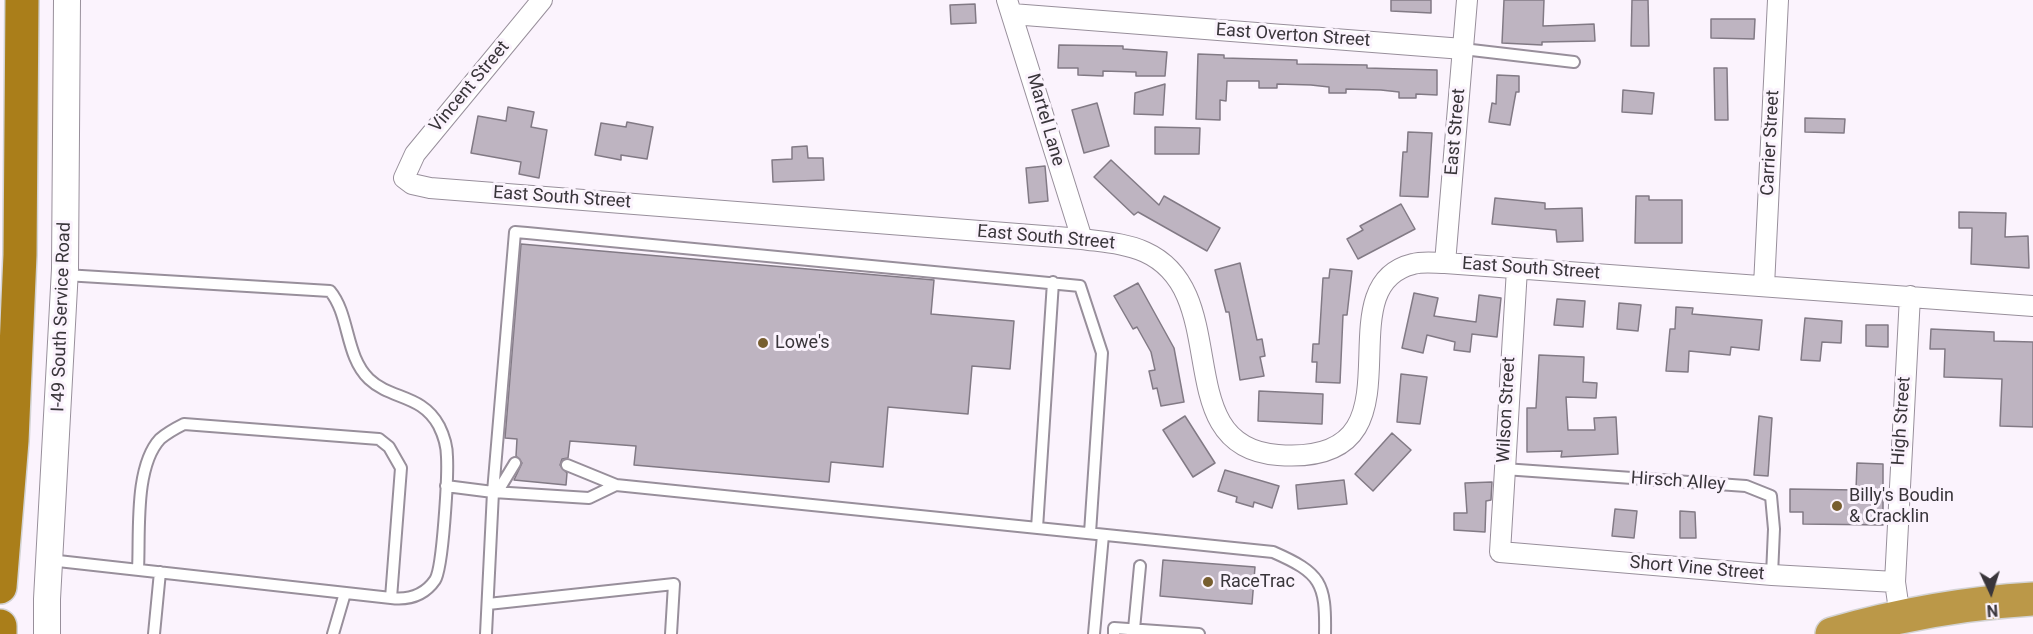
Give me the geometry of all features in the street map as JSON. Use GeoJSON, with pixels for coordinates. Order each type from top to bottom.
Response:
{"type":"FeatureCollection","features":[{"type":"Feature","properties":{"kind":"highway"},"geometry":{"type":"LineString","coordinates":[[0,587],[12,441],[20,255],[22,0]]}},
{"type":"Feature","properties":{"kind":"highway"},"geometry":{"type":"LineString","coordinates":[[1832,634],[1954,606],[2033,599]]}},
{"type":"Feature","properties":{"kind":"highway"},"geometry":{"type":"LineString","coordinates":[[0,626],[0,634]]}},
{"type":"Feature","properties":{"kind":"street","name":"I-49 South Service Road"},"geometry":{"type":"LineString","coordinates":[[48,634],[49,560],[65,275],[67,0]]}},
{"type":"Feature","properties":{"kind":"street","name":"Vincent Street"},"geometry":{"type":"LineString","coordinates":[[404,178],[415,154],[542,0]]}},
{"type":"Feature","properties":{"kind":"street","name":"East Street"},"geometry":{"type":"LineString","coordinates":[[1445,263],[1467,0]]}},
{"type":"Feature","properties":{"kind":"street","name":"Carrier Street"},"geometry":{"type":"LineString","coordinates":[[1764,286],[1778,0]]}},
{"type":"Feature","properties":{"kind":"street","name":"East Overton Street"},"geometry":{"type":"LineString","coordinates":[[1009,7],[1463,49]]}},
{"type":"Feature","properties":{"kind":"street","name":"Martel Lane"},"geometry":{"type":"LineString","coordinates":[[1009,7],[1082,239]]}},
{"type":"Feature","properties":{"kind":"street","name":"East South Street"},"geometry":{"type":"LineString","coordinates":[[404,178],[412,184],[430,188],[1082,239],[1125,245],[1146,252],[1164,264],[1179,279],[1190,298],[1196,318],[1210,400],[1217,420],[1233,438],[1251,450],[1292,456],[1313,456],[1334,448],[1351,435],[1363,417],[1368,396],[1372,313],[1378,292],[1392,274],[1413,264],[1445,263],[2033,306]]}},
{"type":"Feature","properties":{"kind":"street","name":"Wilson Street"},"geometry":{"type":"LineString","coordinates":[[1500,552],[1517,269]]}},
{"type":"Feature","properties":{"kind":"street","name":"High Street"},"geometry":{"type":"LineString","coordinates":[[1900,617],[1895,582],[1910,296]]}},
{"type":"Feature","properties":{"kind":"street","name":"Short Vine Street"},"geometry":{"type":"LineString","coordinates":[[1500,552],[1772,575],[1895,582]]}},
{"type":"Feature","properties":{"kind":"lane","name":"East Overton Street"},"geometry":{"type":"LineString","coordinates":[[1463,49],[1574,62]]}},
{"type":"Feature","properties":{"kind":"lane"},"geometry":{"type":"LineString","coordinates":[[486,634],[515,232],[1080,285],[1102,353],[1090,533]]}},
{"type":"Feature","properties":{"kind":"lane"},"geometry":{"type":"LineString","coordinates":[[49,560],[402,600],[421,594],[436,578],[446,486],[445,438],[438,425],[430,413],[418,402],[369,379],[358,361],[330,291],[65,275]]}},
{"type":"Feature","properties":{"kind":"lane"},"geometry":{"type":"LineString","coordinates":[[1037,528],[1053,282]]}},
{"type":"Feature","properties":{"kind":"lane"},"geometry":{"type":"LineString","coordinates":[[138,570],[142,489],[148,457],[162,438],[184,424],[379,439],[389,447],[401,468],[391,598]]}},
{"type":"Feature","properties":{"kind":"lane"},"geometry":{"type":"LineString","coordinates":[[496,491],[515,463]]}},
{"type":"Feature","properties":{"kind":"lane"},"geometry":{"type":"LineString","coordinates":[[567,465],[616,485],[1273,552],[1298,563],[1317,579],[1326,598],[1325,634]]}},
{"type":"Feature","properties":{"kind":"lane","name":"Hirsch Alley"},"geometry":{"type":"LineString","coordinates":[[1504,469],[1746,486],[1771,496],[1774,529],[1772,575]]}},
{"type":"Feature","properties":{"kind":"lane"},"geometry":{"type":"LineString","coordinates":[[446,486],[588,498],[616,485]]}},
{"type":"Feature","properties":{"kind":"lane"},"geometry":{"type":"LineString","coordinates":[[1103,535],[1095,630],[1198,634]]}},
{"type":"Feature","properties":{"kind":"lane"},"geometry":{"type":"LineString","coordinates":[[1140,566],[1140,631]]}},
{"type":"Feature","properties":{"kind":"lane"},"geometry":{"type":"LineString","coordinates":[[154,634],[160,572]]}},
{"type":"Feature","properties":{"kind":"lane"},"geometry":{"type":"LineString","coordinates":[[488,604],[674,584],[671,634]]}},
{"type":"Feature","properties":{"kind":"lane"},"geometry":{"type":"LineString","coordinates":[[333,634],[345,593]]}},
{"type":"Feature","properties":{"kind":"building"},"geometry":{"type":"Polygon","coordinates":[[[1391,0],[1431,0],[1431,13],[1391,11],[1391,0]]]}},
{"type":"Feature","properties":{"kind":"building"},"geometry":{"type":"Polygon","coordinates":[[[1504,0],[1544,0],[1543,26],[1594,24],[1595,41],[1542,42],[1542,45],[1502,43],[1504,0]]]}},
{"type":"Feature","properties":{"kind":"building"},"geometry":{"type":"Polygon","coordinates":[[[1632,0],[1648,0],[1649,46],[1631,46],[1632,0]]]}},
{"type":"Feature","properties":{"kind":"building"},"geometry":{"type":"Polygon","coordinates":[[[975,4],[976,23],[951,24],[950,5],[975,4]]]}},
{"type":"Feature","properties":{"kind":"building"},"geometry":{"type":"Polygon","coordinates":[[[1711,19],[1755,19],[1754,39],[1711,38],[1711,19]]]}},
{"type":"Feature","properties":{"kind":"building"},"geometry":{"type":"Polygon","coordinates":[[[1059,45],[1123,46],[1123,49],[1167,52],[1165,76],[1136,76],[1136,72],[1103,71],[1103,76],[1078,75],[1078,68],[1058,68],[1059,45]]]}},
{"type":"Feature","properties":{"kind":"building"},"geometry":{"type":"Polygon","coordinates":[[[1198,54],[1224,55],[1224,58],[1297,60],[1297,64],[1367,65],[1367,68],[1437,70],[1437,95],[1416,94],[1416,98],[1399,98],[1399,92],[1381,90],[1346,89],[1346,93],[1329,93],[1329,87],[1277,84],[1277,88],[1259,88],[1259,81],[1227,81],[1226,101],[1220,100],[1220,120],[1196,119],[1198,54]]]}},
{"type":"Feature","properties":{"kind":"building"},"geometry":{"type":"Polygon","coordinates":[[[1714,68],[1727,68],[1728,120],[1715,120],[1714,68]]]}},
{"type":"Feature","properties":{"kind":"building"},"geometry":{"type":"Polygon","coordinates":[[[1497,75],[1519,76],[1519,92],[1516,92],[1510,125],[1489,122],[1492,103],[1496,104],[1497,75]]]}},
{"type":"Feature","properties":{"kind":"building"},"geometry":{"type":"Polygon","coordinates":[[[1165,84],[1163,115],[1134,114],[1135,93],[1165,84]]]}},
{"type":"Feature","properties":{"kind":"building"},"geometry":{"type":"Polygon","coordinates":[[[1623,90],[1654,93],[1652,114],[1622,112],[1623,90]]]}},
{"type":"Feature","properties":{"kind":"building"},"geometry":{"type":"Polygon","coordinates":[[[1097,103],[1109,146],[1084,153],[1072,110],[1097,103]]]}},
{"type":"Feature","properties":{"kind":"building"},"geometry":{"type":"Polygon","coordinates":[[[508,107],[534,112],[531,127],[547,130],[539,178],[519,174],[521,162],[471,153],[478,116],[506,121],[508,107]]]}},
{"type":"Feature","properties":{"kind":"building"},"geometry":{"type":"Polygon","coordinates":[[[1805,118],[1845,119],[1844,133],[1805,132],[1805,118]]]}},
{"type":"Feature","properties":{"kind":"building"},"geometry":{"type":"Polygon","coordinates":[[[627,122],[653,127],[647,159],[621,155],[621,160],[595,155],[601,123],[626,127],[627,122]]]}},
{"type":"Feature","properties":{"kind":"building"},"geometry":{"type":"Polygon","coordinates":[[[1155,127],[1200,128],[1199,154],[1155,154],[1155,127]]]}},
{"type":"Feature","properties":{"kind":"building"},"geometry":{"type":"Polygon","coordinates":[[[1408,132],[1432,133],[1428,197],[1400,196],[1403,152],[1407,152],[1408,132]]]}},
{"type":"Feature","properties":{"kind":"building"},"geometry":{"type":"Polygon","coordinates":[[[807,146],[808,158],[823,158],[824,180],[773,182],[772,160],[792,159],[792,147],[807,146]]]}},
{"type":"Feature","properties":{"kind":"building"},"geometry":{"type":"Polygon","coordinates":[[[1111,160],[1159,205],[1164,196],[1220,228],[1207,251],[1138,212],[1134,215],[1094,177],[1111,160]]]}},
{"type":"Feature","properties":{"kind":"building"},"geometry":{"type":"Polygon","coordinates":[[[1045,166],[1048,201],[1029,203],[1026,168],[1045,166]]]}},
{"type":"Feature","properties":{"kind":"building"},"geometry":{"type":"Polygon","coordinates":[[[1636,196],[1649,196],[1649,200],[1682,200],[1682,243],[1635,243],[1636,196]]]}},
{"type":"Feature","properties":{"kind":"building"},"geometry":{"type":"Polygon","coordinates":[[[1495,198],[1545,203],[1545,209],[1582,208],[1583,241],[1557,242],[1556,230],[1492,224],[1495,198]]]}},
{"type":"Feature","properties":{"kind":"building"},"geometry":{"type":"Polygon","coordinates":[[[1401,204],[1415,229],[1358,259],[1347,239],[1363,230],[1360,226],[1401,204]]]}},
{"type":"Feature","properties":{"kind":"building"},"geometry":{"type":"Polygon","coordinates":[[[1959,212],[2006,213],[2005,237],[2028,236],[2029,268],[1971,264],[1972,228],[1959,228],[1959,212]]]}},
{"type":"Feature","properties":{"kind":"building","name":"Lowe's"},"geometry":{"type":"Polygon","coordinates":[[[521,244],[934,280],[931,314],[1014,321],[1010,369],[972,366],[968,414],[888,407],[883,467],[831,462],[829,482],[634,465],[636,446],[570,441],[568,458],[562,459],[560,465],[567,473],[566,485],[514,480],[522,463],[516,456],[517,439],[505,438],[521,244]]]}},
{"type":"Feature","properties":{"kind":"building"},"geometry":{"type":"Polygon","coordinates":[[[1240,263],[1257,340],[1262,339],[1265,356],[1260,357],[1264,376],[1240,380],[1229,312],[1226,312],[1215,270],[1240,263]]]}},
{"type":"Feature","properties":{"kind":"building"},"geometry":{"type":"Polygon","coordinates":[[[1330,269],[1352,271],[1347,315],[1343,315],[1340,383],[1316,382],[1317,362],[1312,362],[1313,344],[1319,344],[1323,278],[1329,278],[1330,269]]]}},
{"type":"Feature","properties":{"kind":"building"},"geometry":{"type":"Polygon","coordinates":[[[1138,283],[1174,348],[1184,402],[1161,406],[1157,388],[1153,389],[1149,371],[1155,370],[1151,352],[1137,327],[1133,329],[1114,296],[1138,283]]]}},
{"type":"Feature","properties":{"kind":"building"},"geometry":{"type":"Polygon","coordinates":[[[1414,293],[1438,298],[1434,316],[1476,322],[1479,295],[1501,298],[1497,337],[1472,334],[1470,352],[1454,350],[1455,342],[1427,335],[1423,353],[1402,348],[1414,293]]]}},
{"type":"Feature","properties":{"kind":"building"},"geometry":{"type":"Polygon","coordinates":[[[1557,299],[1585,301],[1583,327],[1554,325],[1557,299]]]}},
{"type":"Feature","properties":{"kind":"building"},"geometry":{"type":"Polygon","coordinates":[[[1619,303],[1641,305],[1638,331],[1617,329],[1619,303]]]}},
{"type":"Feature","properties":{"kind":"building"},"geometry":{"type":"Polygon","coordinates":[[[1676,307],[1693,308],[1692,314],[1762,320],[1759,350],[1731,347],[1730,355],[1689,351],[1688,372],[1666,371],[1670,329],[1675,329],[1676,307]]]}},
{"type":"Feature","properties":{"kind":"building"},"geometry":{"type":"Polygon","coordinates":[[[1805,318],[1842,321],[1841,343],[1822,342],[1820,361],[1801,360],[1805,318]]]}},
{"type":"Feature","properties":{"kind":"building"},"geometry":{"type":"Polygon","coordinates":[[[1866,325],[1888,325],[1888,347],[1866,346],[1866,325]]]}},
{"type":"Feature","properties":{"kind":"building"},"geometry":{"type":"Polygon","coordinates":[[[1931,329],[1994,332],[1994,341],[2033,342],[2033,427],[2000,426],[2002,379],[1944,377],[1945,349],[1930,349],[1931,329]]]}},
{"type":"Feature","properties":{"kind":"building"},"geometry":{"type":"Polygon","coordinates":[[[1539,355],[1584,357],[1583,382],[1597,383],[1596,398],[1566,397],[1568,430],[1595,430],[1594,418],[1616,417],[1618,454],[1561,457],[1562,451],[1527,452],[1527,408],[1536,408],[1539,355]]]}},
{"type":"Feature","properties":{"kind":"building"},"geometry":{"type":"Polygon","coordinates":[[[1401,374],[1427,377],[1420,424],[1397,422],[1401,374]]]}},
{"type":"Feature","properties":{"kind":"building"},"geometry":{"type":"Polygon","coordinates":[[[1259,391],[1323,394],[1322,424],[1258,421],[1259,391]]]}},
{"type":"Feature","properties":{"kind":"building"},"geometry":{"type":"Polygon","coordinates":[[[1185,416],[1215,463],[1193,477],[1163,430],[1185,416]]]}},
{"type":"Feature","properties":{"kind":"building"},"geometry":{"type":"Polygon","coordinates":[[[1759,416],[1772,418],[1768,476],[1754,475],[1759,416]]]}},
{"type":"Feature","properties":{"kind":"building"},"geometry":{"type":"Polygon","coordinates":[[[1392,433],[1411,450],[1373,491],[1355,474],[1392,433]]]}},
{"type":"Feature","properties":{"kind":"building","name":"Billy's Boudin & Cracklin"},"geometry":{"type":"Polygon","coordinates":[[[1857,463],[1883,464],[1883,525],[1803,524],[1803,512],[1790,512],[1790,489],[1856,490],[1857,463]]]}},
{"type":"Feature","properties":{"kind":"building"},"geometry":{"type":"Polygon","coordinates":[[[1225,470],[1279,486],[1272,508],[1254,502],[1253,507],[1236,502],[1237,497],[1218,491],[1225,470]]]}},
{"type":"Feature","properties":{"kind":"building"},"geometry":{"type":"Polygon","coordinates":[[[1344,480],[1347,504],[1298,509],[1296,485],[1344,480]]]}},
{"type":"Feature","properties":{"kind":"building"},"geometry":{"type":"Polygon","coordinates":[[[1492,482],[1491,500],[1486,501],[1485,532],[1454,530],[1454,513],[1467,513],[1465,483],[1492,482]]]}},
{"type":"Feature","properties":{"kind":"building"},"geometry":{"type":"Polygon","coordinates":[[[1615,509],[1637,511],[1634,538],[1612,536],[1615,509]]]}},
{"type":"Feature","properties":{"kind":"building"},"geometry":{"type":"Polygon","coordinates":[[[1680,511],[1695,512],[1696,538],[1680,538],[1680,511]]]}},
{"type":"Feature","properties":{"kind":"building","name":"RaceTrac"},"geometry":{"type":"Polygon","coordinates":[[[1163,560],[1255,567],[1252,604],[1160,596],[1163,560]]]}},
{"type":"Feature","properties":{"kind":"place","name":"Lowe's"},"geometry":{"type":"Point","coordinates":[763,343]}},
{"type":"Feature","properties":{"kind":"place","name":"Billy's Boudin & Cracklin"},"geometry":{"type":"Point","coordinates":[1837,506]}},
{"type":"Feature","properties":{"kind":"place","name":"RaceTrac"},"geometry":{"type":"Point","coordinates":[1208,582]}}]}
